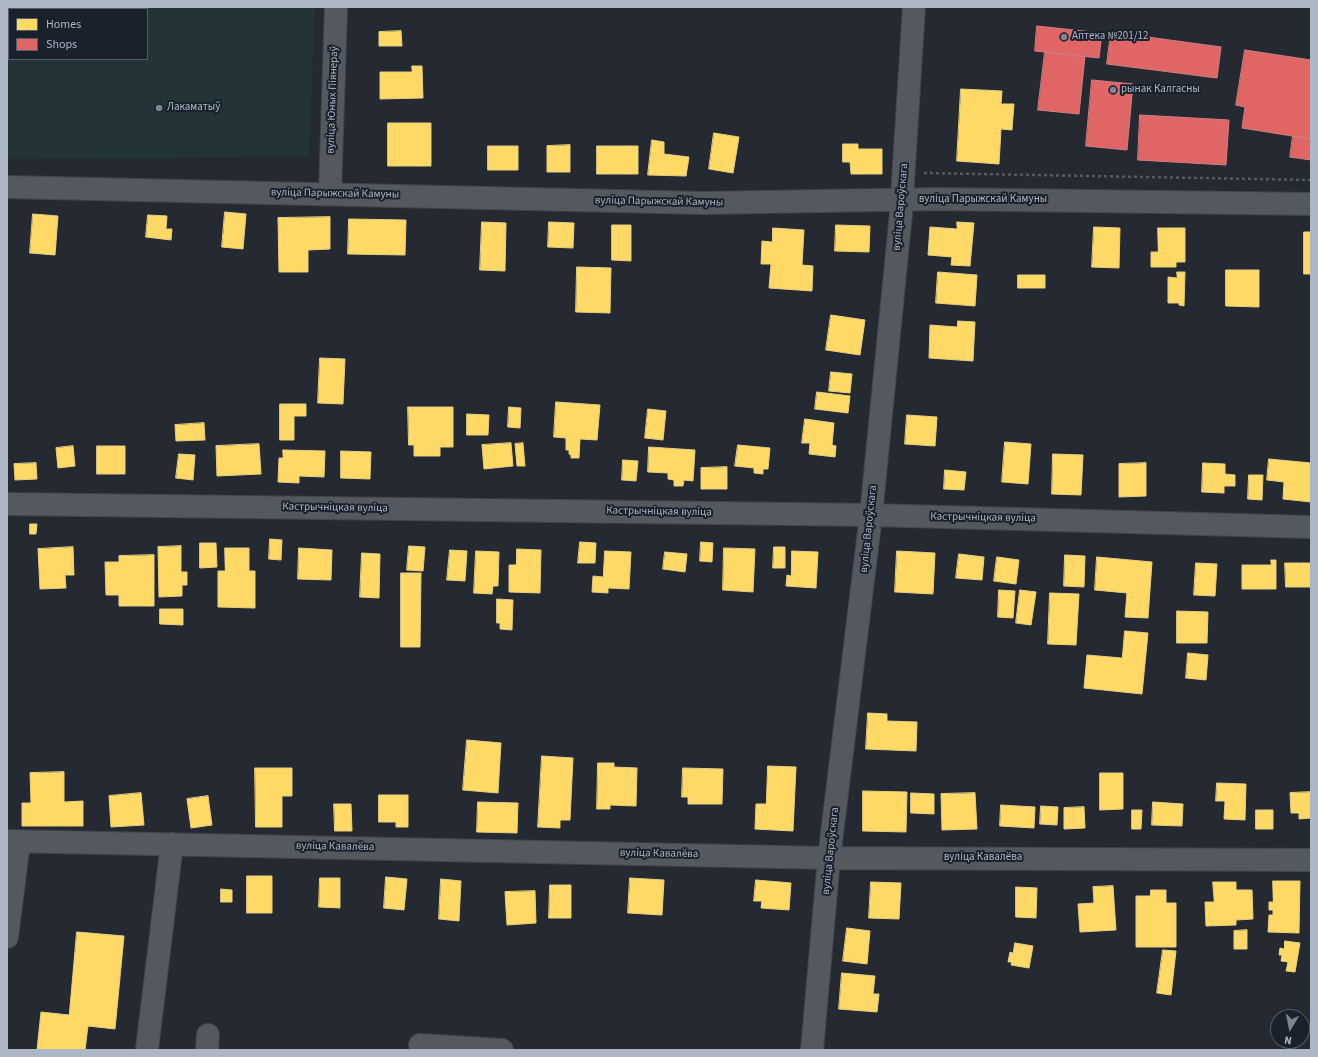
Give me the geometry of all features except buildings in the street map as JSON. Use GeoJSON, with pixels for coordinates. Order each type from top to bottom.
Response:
{"type":"FeatureCollection","features":[{"type":"Feature","properties":{"kind":"street","name":"вуліца Юных Піянераў"},"geometry":{"type":"LineString","coordinates":[[330,194],[336,7]]}},
{"type":"Feature","properties":{"kind":"street","name":"вуліца Вароўскага"},"geometry":{"type":"LineString","coordinates":[[812,1050],[830,858],[870,515],[902,200],[914,7]]}},
{"type":"Feature","properties":{"kind":"street","name":"вуліца Парыжскай Камуны"},"geometry":{"type":"LineString","coordinates":[[7,187],[703,203],[902,200],[1048,200],[1311,204]]}},
{"type":"Feature","properties":{"kind":"street","name":"Кастрычніцкая вуліца"},"geometry":{"type":"LineString","coordinates":[[7,504],[870,515],[1311,527]]}},
{"type":"Feature","properties":{"kind":"street","name":"вуліца Кавалёва"},"geometry":{"type":"LineString","coordinates":[[13,841],[830,858],[1311,860]]}},
{"type":"Feature","properties":{"kind":"street"},"geometry":{"type":"LineString","coordinates":[[7,937],[13,841]]}},
{"type":"Feature","properties":{"kind":"street"},"geometry":{"type":"LineString","coordinates":[[147,1049],[172,844]]}},
{"type":"Feature","properties":{"kind":"street"},"geometry":{"type":"LineString","coordinates":[[420,1045],[502,1050]]}},
{"type":"Feature","properties":{"kind":"path"},"geometry":{"type":"LineString","coordinates":[[904,173],[1311,180]]}},
{"type":"Feature","properties":{"kind":"shaded area","name":"Лакаматыў"},"geometry":{"type":"Polygon","coordinates":[[[7,7],[315,7],[309,157],[7,159],[7,7]]]}},
{"type":"Feature","properties":{"kind":"place","name":"Аптека №201/12"},"geometry":{"type":"Point","coordinates":[1064,37]}},
{"type":"Feature","properties":{"kind":"place","name":"рынак Калгасны"},"geometry":{"type":"Point","coordinates":[1113,90]}},
{"type":"Feature","properties":{"kind":"place","name":"Лакаматыў"},"geometry":{"type":"Point","coordinates":[159,108]}}]}
